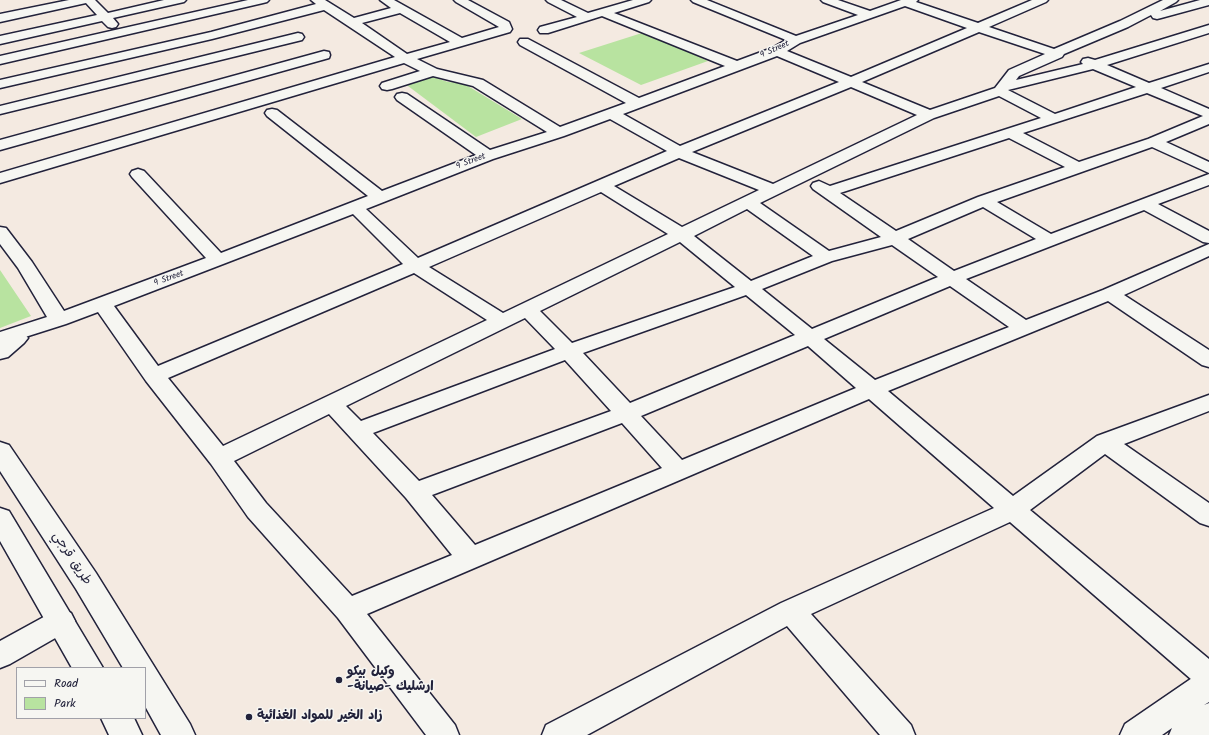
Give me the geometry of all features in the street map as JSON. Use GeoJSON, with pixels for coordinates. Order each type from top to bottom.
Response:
{"type":"FeatureCollection","features":[{"type":"Feature","properties":{"kind":"main road"},"geometry":{"type":"LineString","coordinates":[[0,352],[10,337]]}},
{"type":"Feature","properties":{"kind":"main road","name":"طريق قرجي"},"geometry":{"type":"LineString","coordinates":[[0,451],[86,581],[138,667]]}},
{"type":"Feature","properties":{"kind":"main road"},"geometry":{"type":"LineString","coordinates":[[0,518],[87,667]]}},
{"type":"Feature","properties":{"kind":"main road"},"geometry":{"type":"LineString","coordinates":[[146,680],[179,735]]}},
{"type":"Feature","properties":{"kind":"main road"},"geometry":{"type":"LineString","coordinates":[[1136,735],[1209,684]]}},
{"type":"Feature","properties":{"kind":"main road"},"geometry":{"type":"LineString","coordinates":[[1185,735],[1209,718]]}},
{"type":"Feature","properties":{"kind":"main road"},"geometry":{"type":"LineString","coordinates":[[118,719],[126,735]]}},
{"type":"Feature","properties":{"kind":"street"},"geometry":{"type":"LineString","coordinates":[[0,18],[87,0],[104,17],[192,92]]}},
{"type":"Feature","properties":{"kind":"street"},"geometry":{"type":"LineString","coordinates":[[0,40],[180,0]]}},
{"type":"Feature","properties":{"kind":"street"},"geometry":{"type":"LineString","coordinates":[[0,60],[245,2],[263,0]]}},
{"type":"Feature","properties":{"kind":"street"},"geometry":{"type":"LineString","coordinates":[[386,0],[461,43]]}},
{"type":"Feature","properties":{"kind":"street"},"geometry":{"type":"LineString","coordinates":[[0,145],[325,56],[406,59],[506,29],[505,25],[460,0]]}},
{"type":"Feature","properties":{"kind":"street"},"geometry":{"type":"LineString","coordinates":[[552,0],[587,17]]}},
{"type":"Feature","properties":{"kind":"street"},"geometry":{"type":"LineString","coordinates":[[544,30],[644,0]]}},
{"type":"Feature","properties":{"kind":"street"},"geometry":{"type":"LineString","coordinates":[[696,0],[796,40]]}},
{"type":"Feature","properties":{"kind":"street"},"geometry":{"type":"LineString","coordinates":[[827,0],[871,15]]}},
{"type":"Feature","properties":{"kind":"street"},"geometry":{"type":"LineString","coordinates":[[154,376],[416,266],[679,152],[980,28],[1042,0]]}},
{"type":"Feature","properties":{"kind":"street"},"geometry":{"type":"LineString","coordinates":[[909,1],[980,28],[1058,52],[1094,65],[1209,114]]}},
{"type":"Feature","properties":{"kind":"street","name":"9 Street"},"geometry":{"type":"LineString","coordinates":[[10,337],[102,304],[488,156],[559,133],[611,112],[777,51],[796,40],[909,1]]}},
{"type":"Feature","properties":{"kind":"street"},"geometry":{"type":"LineString","coordinates":[[1002,88],[1014,73],[1058,52],[1124,24],[1171,6],[1209,1]]}},
{"type":"Feature","properties":{"kind":"street"},"geometry":{"type":"LineString","coordinates":[[245,2],[269,20],[325,56]]}},
{"type":"Feature","properties":{"kind":"street"},"geometry":{"type":"LineString","coordinates":[[0,84],[212,35],[269,20],[321,3],[406,59],[432,72],[478,83],[559,133]]}},
{"type":"Feature","properties":{"kind":"street"},"geometry":{"type":"LineString","coordinates":[[1171,6],[1193,19],[1209,25]]}},
{"type":"Feature","properties":{"kind":"street"},"geometry":{"type":"LineString","coordinates":[[352,22],[401,9]]}},
{"type":"Feature","properties":{"kind":"street"},"geometry":{"type":"LineString","coordinates":[[602,12],[737,66]]}},
{"type":"Feature","properties":{"kind":"street"},"geometry":{"type":"LineString","coordinates":[[219,458],[929,115],[1002,88],[1094,65],[1209,29]]}},
{"type":"Feature","properties":{"kind":"street"},"geometry":{"type":"LineString","coordinates":[[524,42],[637,103]]}},
{"type":"Feature","properties":{"kind":"street"},"geometry":{"type":"LineString","coordinates":[[777,51],[929,115]]}},
{"type":"Feature","properties":{"kind":"street"},"geometry":{"type":"LineString","coordinates":[[0,178],[192,92],[325,56]]}},
{"type":"Feature","properties":{"kind":"street"},"geometry":{"type":"LineString","coordinates":[[0,110],[192,92],[325,56]]}},
{"type":"Feature","properties":{"kind":"street"},"geometry":{"type":"LineString","coordinates":[[828,192],[1209,68]]}},
{"type":"Feature","properties":{"kind":"street"},"geometry":{"type":"LineString","coordinates":[[387,86],[432,72]]}},
{"type":"Feature","properties":{"kind":"street"},"geometry":{"type":"LineString","coordinates":[[1002,88],[1054,119]]}},
{"type":"Feature","properties":{"kind":"street"},"geometry":{"type":"LineString","coordinates":[[402,97],[488,156]]}},
{"type":"Feature","properties":{"kind":"street"},"geometry":{"type":"LineString","coordinates":[[611,112],[679,152],[773,190]]}},
{"type":"Feature","properties":{"kind":"street"},"geometry":{"type":"LineString","coordinates":[[272,113],[379,197]]}},
{"type":"Feature","properties":{"kind":"street"},"geometry":{"type":"LineString","coordinates":[[357,431],[569,351],[749,288],[826,257],[893,238],[984,201],[1153,142],[1209,119]]}},
{"type":"Feature","properties":{"kind":"street"},"geometry":{"type":"LineString","coordinates":[[1011,132],[1078,168]]}},
{"type":"Feature","properties":{"kind":"street"},"geometry":{"type":"LineString","coordinates":[[1153,142],[1209,168]]}},
{"type":"Feature","properties":{"kind":"street"},"geometry":{"type":"LineString","coordinates":[[138,174],[218,260]]}},
{"type":"Feature","properties":{"kind":"street"},"geometry":{"type":"LineString","coordinates":[[803,176],[1024,328]]}},
{"type":"Feature","properties":{"kind":"street"},"geometry":{"type":"LineString","coordinates":[[415,492],[627,413],[952,278],[1209,179]]}},
{"type":"Feature","properties":{"kind":"street"},"geometry":{"type":"LineString","coordinates":[[603,186],[682,234],[810,337],[1209,677]]}},
{"type":"Feature","properties":{"kind":"street"},"geometry":{"type":"LineString","coordinates":[[984,201],[1051,240]]}},
{"type":"Feature","properties":{"kind":"street"},"geometry":{"type":"LineString","coordinates":[[748,202],[826,257]]}},
{"type":"Feature","properties":{"kind":"street"},"geometry":{"type":"LineString","coordinates":[[1145,204],[1209,238]]}},
{"type":"Feature","properties":{"kind":"street"},"geometry":{"type":"LineString","coordinates":[[355,208],[416,266],[502,321]]}},
{"type":"Feature","properties":{"kind":"street"},"geometry":{"type":"LineString","coordinates":[[0,232],[26,266],[59,320]]}},
{"type":"Feature","properties":{"kind":"street"},"geometry":{"type":"LineString","coordinates":[[348,610],[871,390],[1110,294],[1209,249]]}},
{"type":"Feature","properties":{"kind":"street"},"geometry":{"type":"LineString","coordinates":[[1110,294],[1209,360]]}},
{"type":"Feature","properties":{"kind":"street"},"geometry":{"type":"LineString","coordinates":[[102,304],[154,376],[219,458],[257,510],[348,610],[444,735]]}},
{"type":"Feature","properties":{"kind":"street"},"geometry":{"type":"LineString","coordinates":[[527,310],[569,351],[679,470]]}},
{"type":"Feature","properties":{"kind":"street"},"geometry":{"type":"LineString","coordinates":[[557,735],[791,610],[1012,510],[1105,442],[1209,403]]}},
{"type":"Feature","properties":{"kind":"street"},"geometry":{"type":"LineString","coordinates":[[332,404],[415,492],[471,559]]}},
{"type":"Feature","properties":{"kind":"street"},"geometry":{"type":"LineString","coordinates":[[1105,442],[1209,516]]}},
{"type":"Feature","properties":{"kind":"street"},"geometry":{"type":"LineString","coordinates":[[791,610],[900,735]]}},
{"type":"Feature","properties":{"kind":"street"},"geometry":{"type":"LineString","coordinates":[[0,655],[61,621]]}},
{"type":"Feature","properties":{"kind":"green space"},"geometry":{"type":"Polygon","coordinates":[[[645,32],[708,61],[641,85],[579,53],[645,32]]]}},
{"type":"Feature","properties":{"kind":"green space"},"geometry":{"type":"Polygon","coordinates":[[[430,76],[448,82],[463,83],[522,119],[476,137],[404,83],[430,76]]]}},
{"type":"Feature","properties":{"kind":"green space"},"geometry":{"type":"Polygon","coordinates":[[[0,270],[31,316],[0,328],[0,270]]]}},
{"type":"Feature","properties":{"kind":"place","name":"وكيل بيكو -ارشليك -صيانة"},"geometry":{"type":"Point","coordinates":[339,680]}},
{"type":"Feature","properties":{"kind":"place","name":"زاد الخير للمواد الغذائية"},"geometry":{"type":"Point","coordinates":[249,717]}}]}
